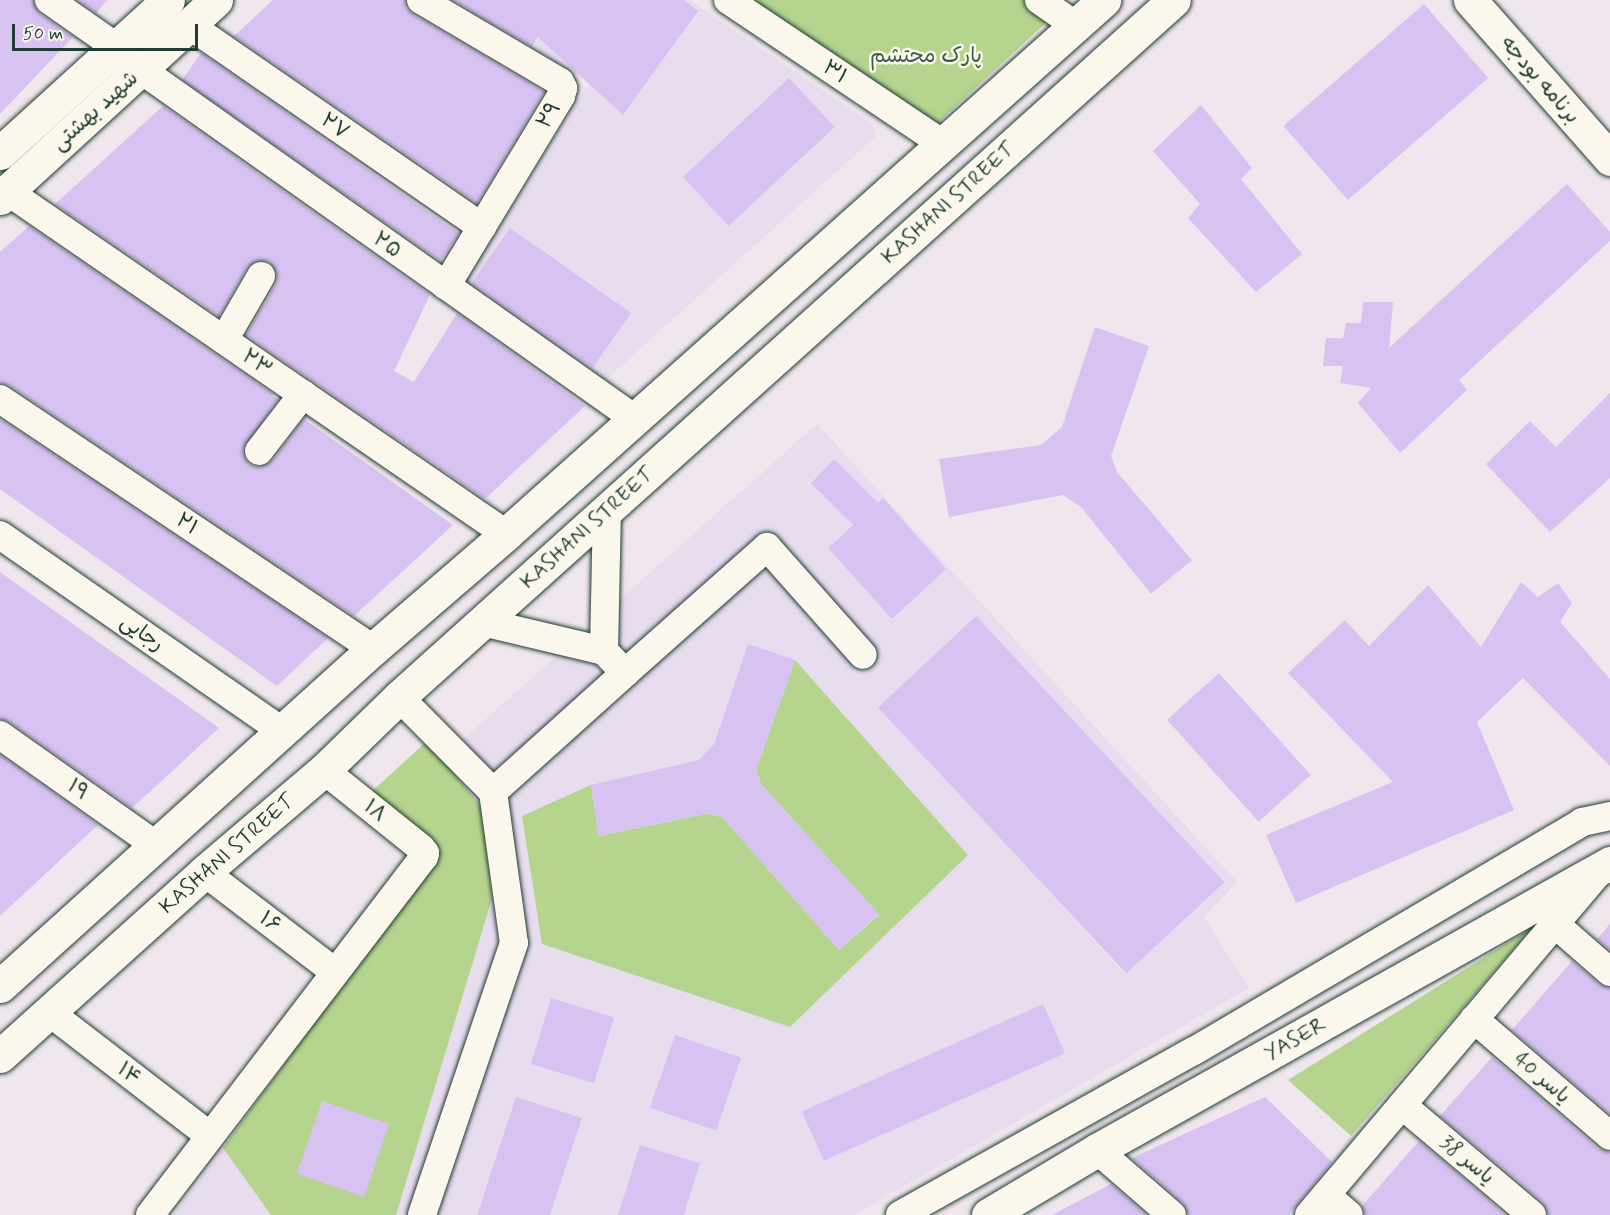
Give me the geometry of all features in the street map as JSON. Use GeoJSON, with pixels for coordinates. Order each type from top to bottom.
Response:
{"type":"FeatureCollection","features":[{"type":"Feature","properties":{"kind":"main road","name":"شهید بهشتی"},"geometry":{"type":"LineString","coordinates":[[0,153],[168,0]]}},
{"type":"Feature","properties":{"kind":"main road","name":"شهید بهشتی"},"geometry":{"type":"LineString","coordinates":[[4,195],[216,0]]}},
{"type":"Feature","properties":{"kind":"main road"},"geometry":{"type":"LineString","coordinates":[[4,977],[157,846],[374,649],[1104,0]]}},
{"type":"Feature","properties":{"kind":"main road","name":"KASHANI STREET"},"geometry":{"type":"LineString","coordinates":[[0,1056],[204,872],[324,770],[399,697],[1174,0]]}},
{"type":"Feature","properties":{"kind":"main road","name":"برنامه بودجه"},"geometry":{"type":"LineString","coordinates":[[1470,0],[1610,159]]}},
{"type":"Feature","properties":{"kind":"main road","name":"YASER"},"geometry":{"type":"LineString","coordinates":[[988,1215],[1097,1150],[1606,865]]}},
{"type":"Feature","properties":{"kind":"street"},"geometry":{"type":"LineString","coordinates":[[50,0],[116,47]]}},
{"type":"Feature","properties":{"kind":"street","name":"۲۹"},"geometry":{"type":"LineString","coordinates":[[421,0],[560,82],[563,88],[561,96],[446,286]]}},
{"type":"Feature","properties":{"kind":"street","name":"۳۱"},"geometry":{"type":"LineString","coordinates":[[728,0],[943,144]]}},
{"type":"Feature","properties":{"kind":"street"},"geometry":{"type":"LineString","coordinates":[[1039,0],[1076,25]]}},
{"type":"Feature","properties":{"kind":"street","name":"۲۷"},"geometry":{"type":"LineString","coordinates":[[189,25],[482,228]]}},
{"type":"Feature","properties":{"kind":"street","name":"۲۵"},"geometry":{"type":"LineString","coordinates":[[140,69],[634,419]]}},
{"type":"Feature","properties":{"kind":"street","name":"۲۳"},"geometry":{"type":"LineString","coordinates":[[4,195],[224,340],[506,534]]}},
{"type":"Feature","properties":{"kind":"street"},"geometry":{"type":"LineString","coordinates":[[224,340],[261,276]]}},
{"type":"Feature","properties":{"kind":"street"},"geometry":{"type":"LineString","coordinates":[[259,451],[303,394]]}},
{"type":"Feature","properties":{"kind":"street","name":"۲۱"},"geometry":{"type":"LineString","coordinates":[[0,399],[374,649]]}},
{"type":"Feature","properties":{"kind":"street"},"geometry":{"type":"LineString","coordinates":[[604,651],[607,510]]}},
{"type":"Feature","properties":{"kind":"street","name":"رجایی"},"geometry":{"type":"LineString","coordinates":[[0,534],[283,732]]}},
{"type":"Feature","properties":{"kind":"street"},"geometry":{"type":"LineString","coordinates":[[493,792],[767,547],[862,655]]}},
{"type":"Feature","properties":{"kind":"street"},"geometry":{"type":"LineString","coordinates":[[482,622],[604,651],[625,673]]}},
{"type":"Feature","properties":{"kind":"street"},"geometry":{"type":"LineString","coordinates":[[399,697],[493,792],[514,943],[422,1215]]}},
{"type":"Feature","properties":{"kind":"street","name":"۱۹"},"geometry":{"type":"LineString","coordinates":[[0,735],[157,846]]}},
{"type":"Feature","properties":{"kind":"street","name":"۱۸"},"geometry":{"type":"LineString","coordinates":[[324,770],[425,853],[335,972]]}},
{"type":"Feature","properties":{"kind":"street"},"geometry":{"type":"LineString","coordinates":[[900,1215],[1194,1051],[1582,822],[1610,816]]}},
{"type":"Feature","properties":{"kind":"street","name":"YASER"},"geometry":{"type":"LineString","coordinates":[[1317,1205],[1606,865]]}},
{"type":"Feature","properties":{"kind":"street","name":"۱۶"},"geometry":{"type":"LineString","coordinates":[[204,872],[335,972]]}},
{"type":"Feature","properties":{"kind":"street"},"geometry":{"type":"LineString","coordinates":[[1555,924],[1610,972]]}},
{"type":"Feature","properties":{"kind":"street"},"geometry":{"type":"LineString","coordinates":[[150,1215],[335,972]]}},
{"type":"Feature","properties":{"kind":"street","name":"۱۴"},"geometry":{"type":"LineString","coordinates":[[49,1012],[210,1136]]}},
{"type":"Feature","properties":{"kind":"street","name":"یاسر 40"},"geometry":{"type":"LineString","coordinates":[[1474,1019],[1610,1136]]}},
{"type":"Feature","properties":{"kind":"street","name":"یاسر 38"},"geometry":{"type":"LineString","coordinates":[[1402,1105],[1532,1215]]}},
{"type":"Feature","properties":{"kind":"street"},"geometry":{"type":"LineString","coordinates":[[1097,1150],[1172,1215]]}},
{"type":"Feature","properties":{"kind":"street"},"geometry":{"type":"LineString","coordinates":[[1317,1205],[1349,1215]]}},
{"type":"Feature","properties":{"kind":"shaded area"},"geometry":{"type":"Polygon","coordinates":[[[563,0],[689,0],[873,124],[876,136],[603,382],[464,284],[589,83],[533,47],[563,0]]]}},
{"type":"Feature","properties":{"kind":"shaded area"},"geometry":{"type":"Polygon","coordinates":[[[817,424],[1237,882],[1204,917],[1249,988],[854,1215],[684,1215],[700,1163],[640,1145],[618,1215],[535,1215],[483,1198],[477,1215],[174,1215],[440,850],[386,808],[817,424]],[[834,459],[811,482],[831,503],[855,480],[834,459]],[[795,660],[699,760],[591,785],[598,835],[723,818],[840,950],[879,914],[761,784],[756,771],[795,660]],[[878,707],[1125,974],[1222,883],[878,707]],[[551,998],[531,1064],[593,1083],[613,1017],[551,998]],[[516,1097],[494,1165],[581,1118],[516,1097]]]}},
{"type":"Feature","properties":{"kind":"green space","name":"پارک محتشم"},"geometry":{"type":"Polygon","coordinates":[[[741,0],[1024,0],[1051,18],[932,128],[741,0]]]}},
{"type":"Feature","properties":{"kind":"green space"},"geometry":{"type":"Polygon","coordinates":[[[795,660],[968,855],[790,1027],[542,944],[522,816],[591,785],[599,836],[709,813],[723,818],[839,950],[879,915],[761,784],[756,770],[795,660]]]}},
{"type":"Feature","properties":{"kind":"green space"},"geometry":{"type":"Polygon","coordinates":[[[427,741],[482,808],[492,899],[396,1215],[271,1215],[223,1148],[440,850],[368,795],[427,741]]]}},
{"type":"Feature","properties":{"kind":"green space"},"geometry":{"type":"Polygon","coordinates":[[[1533,927],[1351,1136],[1288,1080],[1533,927]]]}},
{"type":"Feature","properties":{"kind":"building"},"geometry":{"type":"Polygon","coordinates":[[[0,0],[33,0],[40,14],[73,37],[0,114],[0,0]]]}},
{"type":"Feature","properties":{"kind":"building"},"geometry":{"type":"Polygon","coordinates":[[[78,0],[107,0],[96,13],[78,0]]]}},
{"type":"Feature","properties":{"kind":"building"},"geometry":{"type":"Polygon","coordinates":[[[273,0],[405,0],[406,8],[413,14],[544,92],[477,203],[234,36],[273,0]]]}},
{"type":"Feature","properties":{"kind":"building"},"geometry":{"type":"Polygon","coordinates":[[[453,0],[684,0],[698,11],[623,115],[538,37],[532,47],[453,0]]]}},
{"type":"Feature","properties":{"kind":"building"},"geometry":{"type":"Polygon","coordinates":[[[1424,4],[1488,78],[1348,200],[1284,126],[1424,4]]]}},
{"type":"Feature","properties":{"kind":"building"},"geometry":{"type":"Polygon","coordinates":[[[201,53],[459,234],[440,261],[182,80],[201,53]]]}},
{"type":"Feature","properties":{"kind":"building"},"geometry":{"type":"Polygon","coordinates":[[[789,78],[835,127],[729,226],[683,177],[789,78]]]}},
{"type":"Feature","properties":{"kind":"building"},"geometry":{"type":"Polygon","coordinates":[[[1201,105],[1252,168],[1241,179],[1302,254],[1256,292],[1188,218],[1200,204],[1153,151],[1201,105]]]}},
{"type":"Feature","properties":{"kind":"building"},"geometry":{"type":"Polygon","coordinates":[[[163,106],[430,295],[394,371],[414,382],[457,313],[585,406],[485,499],[246,335],[276,284],[277,275],[270,262],[260,260],[247,267],[219,316],[55,204],[163,106]]]}},
{"type":"Feature","properties":{"kind":"building"},"geometry":{"type":"Polygon","coordinates":[[[1567,184],[1610,232],[1610,241],[1459,380],[1467,390],[1400,453],[1358,403],[1371,388],[1340,383],[1343,366],[1323,366],[1326,338],[1343,338],[1346,323],[1361,323],[1363,302],[1393,302],[1389,348],[1567,184]]]}},
{"type":"Feature","properties":{"kind":"building"},"geometry":{"type":"Polygon","coordinates":[[[29,226],[273,394],[272,396],[278,400],[243,448],[244,457],[249,464],[257,467],[272,461],[304,419],[453,525],[354,616],[9,385],[0,383],[0,252],[29,226]]]}},
{"type":"Feature","properties":{"kind":"building"},"geometry":{"type":"Polygon","coordinates":[[[510,228],[631,313],[593,368],[472,283],[510,228]]]}},
{"type":"Feature","properties":{"kind":"building"},"geometry":{"type":"Polygon","coordinates":[[[1095,327],[1149,346],[1111,456],[1117,472],[1192,560],[1151,594],[1081,507],[1063,495],[949,517],[939,459],[1041,445],[1062,427],[1095,327]]]}},
{"type":"Feature","properties":{"kind":"building"},"geometry":{"type":"Polygon","coordinates":[[[1610,393],[1610,478],[1550,532],[1486,464],[1530,421],[1556,447],[1610,393]]]}},
{"type":"Feature","properties":{"kind":"building"},"geometry":{"type":"Polygon","coordinates":[[[0,419],[328,638],[277,686],[0,489],[0,419]]]}},
{"type":"Feature","properties":{"kind":"building"},"geometry":{"type":"Polygon","coordinates":[[[834,459],[878,503],[883,498],[946,569],[892,619],[828,548],[853,525],[811,483],[834,459]]]}},
{"type":"Feature","properties":{"kind":"building"},"geometry":{"type":"Polygon","coordinates":[[[0,572],[219,728],[132,808],[10,722],[0,719],[0,572]]]}},
{"type":"Feature","properties":{"kind":"building"},"geometry":{"type":"Polygon","coordinates":[[[1521,582],[1538,597],[1558,583],[1572,603],[1560,622],[1610,679],[1610,766],[1523,678],[1477,722],[1514,810],[1296,903],[1266,835],[1393,782],[1288,673],[1345,620],[1369,646],[1428,585],[1481,647],[1521,582]]]}},
{"type":"Feature","properties":{"kind":"building"},"geometry":{"type":"Polygon","coordinates":[[[976,616],[1224,882],[1126,974],[878,707],[976,616]]]}},
{"type":"Feature","properties":{"kind":"building"},"geometry":{"type":"Polygon","coordinates":[[[748,644],[795,660],[756,770],[761,784],[879,914],[839,950],[723,818],[709,813],[598,836],[591,785],[699,760],[714,744],[748,644]]]}},
{"type":"Feature","properties":{"kind":"building"},"geometry":{"type":"Polygon","coordinates":[[[1219,673],[1311,775],[1259,822],[1167,720],[1219,673]]]}},
{"type":"Feature","properties":{"kind":"building"},"geometry":{"type":"Polygon","coordinates":[[[0,755],[98,825],[0,916],[0,755]]]}},
{"type":"Feature","properties":{"kind":"building"},"geometry":{"type":"Polygon","coordinates":[[[1610,924],[1610,950],[1597,939],[1610,924]]]}},
{"type":"Feature","properties":{"kind":"building"},"geometry":{"type":"Polygon","coordinates":[[[1572,961],[1599,984],[1610,988],[1610,1114],[1512,1030],[1572,961]]]}},
{"type":"Feature","properties":{"kind":"building"},"geometry":{"type":"Polygon","coordinates":[[[551,998],[614,1017],[594,1083],[531,1064],[551,998]]]}},
{"type":"Feature","properties":{"kind":"building"},"geometry":{"type":"Polygon","coordinates":[[[1043,1004],[1065,1053],[824,1161],[802,1111],[1043,1004]]]}},
{"type":"Feature","properties":{"kind":"building"},"geometry":{"type":"Polygon","coordinates":[[[675,1035],[741,1058],[716,1131],[650,1108],[675,1035]]]}},
{"type":"Feature","properties":{"kind":"building"},"geometry":{"type":"Polygon","coordinates":[[[1492,1057],[1599,1149],[1610,1152],[1610,1215],[1548,1215],[1543,1202],[1440,1116],[1492,1057]]]}},
{"type":"Feature","properties":{"kind":"building"},"geometry":{"type":"Polygon","coordinates":[[[516,1097],[582,1118],[550,1215],[477,1215],[516,1097]]]}},
{"type":"Feature","properties":{"kind":"building"},"geometry":{"type":"Polygon","coordinates":[[[1265,1097],[1332,1162],[1289,1215],[1188,1215],[1183,1203],[1132,1158],[1265,1097]]]}},
{"type":"Feature","properties":{"kind":"building"},"geometry":{"type":"Polygon","coordinates":[[[322,1101],[389,1124],[364,1197],[297,1174],[322,1101]]]}},
{"type":"Feature","properties":{"kind":"building"},"geometry":{"type":"Polygon","coordinates":[[[1419,1141],[1506,1215],[1365,1215],[1362,1206],[1419,1141]]]}},
{"type":"Feature","properties":{"kind":"building"},"geometry":{"type":"Polygon","coordinates":[[[640,1145],[700,1163],[684,1215],[618,1215],[640,1145]]]}},
{"type":"Feature","properties":{"kind":"building"},"geometry":{"type":"Polygon","coordinates":[[[1111,1184],[1147,1215],[1052,1215],[1111,1184]]]}}]}
